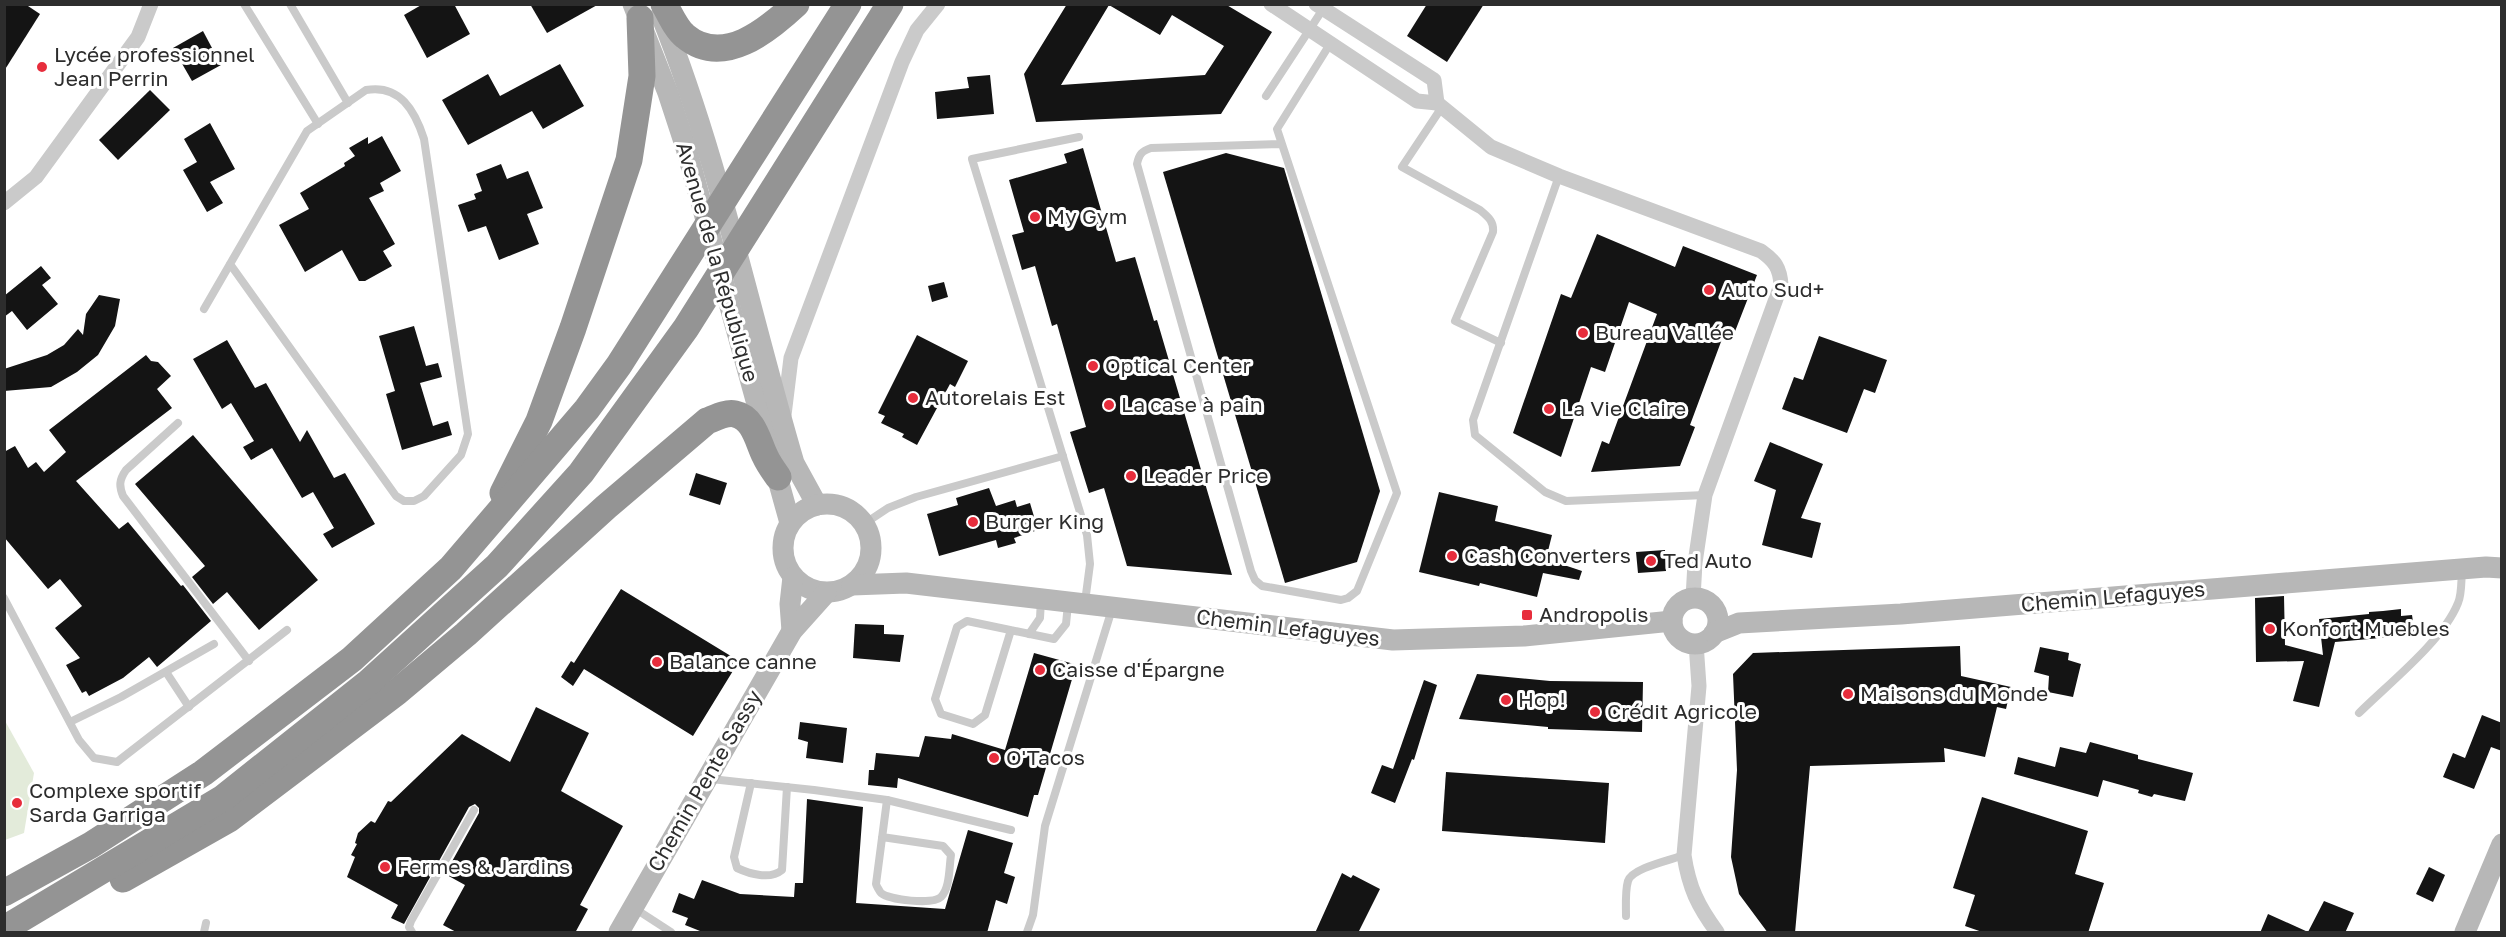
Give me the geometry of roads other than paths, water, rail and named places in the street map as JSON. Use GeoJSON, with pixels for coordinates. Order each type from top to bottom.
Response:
{"type":"FeatureCollection","features":[{"type":"Feature","properties":{"kind":"highway"},"geometry":{"type":"LineString","coordinates":[[664,4],[684,35],[698,43],[715,47],[746,42],[772,26],[796,4]]}},
{"type":"Feature","properties":{"kind":"highway"},"geometry":{"type":"LineString","coordinates":[[4,893],[91,845],[203,773],[352,659],[451,568],[587,409],[654,310],[848,4]]}},
{"type":"Feature","properties":{"kind":"highway"},"geometry":{"type":"LineString","coordinates":[[4,931],[223,798],[378,674],[497,566],[581,472],[686,328],[890,4]]}},
{"type":"Feature","properties":{"kind":"highway"},"geometry":{"type":"LineString","coordinates":[[843,80],[900,4]]}},
{"type":"Feature","properties":{"kind":"highway"},"geometry":{"type":"LineString","coordinates":[[483,532],[539,421],[573,328],[629,160],[642,76],[643,9]]}},
{"type":"Feature","properties":{"kind":"highway"},"geometry":{"type":"LineString","coordinates":[[4,931],[130,876],[229,819],[397,692],[449,649],[606,507],[707,421],[724,415],[736,414],[745,420],[754,430],[765,458],[777,477]]}},
{"type":"Feature","properties":{"kind":"main road","name":"Avenue de la République"},"geometry":{"type":"LineString","coordinates":[[643,9],[684,73],[705,137],[794,463],[817,505]]}},
{"type":"Feature","properties":{"kind":"main road","name":"Avenue de la République"},"geometry":{"type":"LineString","coordinates":[[643,9],[686,148],[790,523]]}},
{"type":"Feature","properties":{"kind":"main road"},"geometry":{"type":"LineString","coordinates":[[828,504],[848,509],[864,524],[869,534],[871,555],[861,577],[852,585],[838,591],[826,593],[809,589],[793,577],[788,569],[783,550],[786,531],[790,523],[802,511],[817,505],[828,504]]}},
{"type":"Feature","properties":{"kind":"main road"},"geometry":{"type":"LineString","coordinates":[[871,555],[906,583]]}},
{"type":"Feature","properties":{"kind":"main road","name":"Chemin Lefaguyes"},"geometry":{"type":"LineString","coordinates":[[1705,638],[1739,622],[1901,614],[2462,570],[2496,565]]}},
{"type":"Feature","properties":{"kind":"main road"},"geometry":{"type":"LineString","coordinates":[[792,631],[790,604],[793,577]]}},
{"type":"Feature","properties":{"kind":"main road","name":"Chemin Lefaguyes"},"geometry":{"type":"LineString","coordinates":[[852,585],[906,583],[1393,640],[1524,636],[1672,621]]}},
{"type":"Feature","properties":{"kind":"main road","name":"Chemin Pente Sassy"},"geometry":{"type":"LineString","coordinates":[[619,933],[792,631],[826,593]]}},
{"type":"Feature","properties":{"kind":"main road"},"geometry":{"type":"LineString","coordinates":[[1703,602],[1717,619],[1705,638],[1682,640],[1673,628],[1672,621],[1676,608],[1686,599],[1703,602],[1739,622]]}},
{"type":"Feature","properties":{"kind":"main road"},"geometry":{"type":"LineString","coordinates":[[2465,933],[2502,844]]}},
{"type":"Feature","properties":{"kind":"street"},"geometry":{"type":"LineString","coordinates":[[4,203],[36,177],[138,37],[152,4]]}},
{"type":"Feature","properties":{"kind":"street"},"geometry":{"type":"LineString","coordinates":[[783,424],[791,358],[799,336],[902,62],[916,30],[938,4]]}},
{"type":"Feature","properties":{"kind":"street"},"geometry":{"type":"LineString","coordinates":[[1271,4],[1417,101],[1439,105],[1491,147],[1559,176],[1761,251],[1772,259],[1780,270],[1782,285],[1705,495],[1695,563],[1703,602]]}},
{"type":"Feature","properties":{"kind":"street"},"geometry":{"type":"LineString","coordinates":[[1320,7],[1434,80],[1439,105]]}},
{"type":"Feature","properties":{"kind":"street"},"geometry":{"type":"LineString","coordinates":[[1705,638],[1684,855],[1688,881],[1700,910],[1717,933]]}},
{"type":"Feature","properties":{"kind":"lane"},"geometry":{"type":"LineString","coordinates":[[244,4],[318,124]]}},
{"type":"Feature","properties":{"kind":"lane"},"geometry":{"type":"LineString","coordinates":[[290,4],[348,103]]}},
{"type":"Feature","properties":{"kind":"lane"},"geometry":{"type":"LineString","coordinates":[[1266,96],[1309,30],[1320,7]]}},
{"type":"Feature","properties":{"kind":"lane"},"geometry":{"type":"LineString","coordinates":[[1281,144],[1151,148],[1144,150],[1138,156],[1137,164],[1251,572],[1262,586],[1341,600],[1357,591],[1397,493],[1277,129],[1330,44]]}},
{"type":"Feature","properties":{"kind":"lane"},"geometry":{"type":"LineString","coordinates":[[204,309],[295,150],[307,131],[366,90],[377,88],[397,94],[408,103],[418,121],[424,140],[468,434],[462,455],[424,496],[414,501],[404,501],[396,496],[230,264]]}},
{"type":"Feature","properties":{"kind":"lane"},"geometry":{"type":"LineString","coordinates":[[1439,105],[1402,168],[1480,210],[1493,224],[1493,232],[1455,321],[1501,343]]}},
{"type":"Feature","properties":{"kind":"lane"},"geometry":{"type":"LineString","coordinates":[[1011,630],[985,715],[973,724],[941,714],[935,699],[957,627],[967,621],[1011,630],[1029,634],[1054,639],[1066,624],[1077,602],[1090,564],[1087,534],[972,159],[1079,137]]}},
{"type":"Feature","properties":{"kind":"lane"},"geometry":{"type":"LineString","coordinates":[[1559,176],[1473,420],[1475,435],[1545,492],[1566,501],[1705,495]]}},
{"type":"Feature","properties":{"kind":"lane"},"geometry":{"type":"LineString","coordinates":[[178,423],[126,470],[120,477],[120,486],[123,496],[249,661]]}},
{"type":"Feature","properties":{"kind":"lane"},"geometry":{"type":"LineString","coordinates":[[864,524],[888,508],[916,497],[1063,456]]}},
{"type":"Feature","properties":{"kind":"lane"},"geometry":{"type":"LineString","coordinates":[[2358,713],[2428,645],[2450,620],[2460,601],[2462,570]]}},
{"type":"Feature","properties":{"kind":"lane"},"geometry":{"type":"LineString","coordinates":[[1029,634],[1040,618],[1041,597]]}},
{"type":"Feature","properties":{"kind":"lane"},"geometry":{"type":"LineString","coordinates":[[4,598],[79,740],[94,758],[117,762],[287,630]]}},
{"type":"Feature","properties":{"kind":"lane"},"geometry":{"type":"LineString","coordinates":[[1027,933],[1033,915],[1045,826],[1113,607]]}},
{"type":"Feature","properties":{"kind":"lane"},"geometry":{"type":"LineString","coordinates":[[69,722],[121,697],[214,644]]}},
{"type":"Feature","properties":{"kind":"lane"},"geometry":{"type":"LineString","coordinates":[[166,672],[189,707]]}},
{"type":"Feature","properties":{"kind":"lane"},"geometry":{"type":"LineString","coordinates":[[706,779],[887,800],[1011,830]]}},
{"type":"Feature","properties":{"kind":"lane"},"geometry":{"type":"LineString","coordinates":[[751,783],[734,857],[737,868],[750,875],[777,874],[782,870],[788,787]]}},
{"type":"Feature","properties":{"kind":"lane"},"geometry":{"type":"LineString","coordinates":[[882,837],[943,846],[948,850],[951,855],[946,888],[942,897],[934,902],[894,898],[881,892],[876,884],[882,837],[887,800]]}},
{"type":"Feature","properties":{"kind":"lane"},"geometry":{"type":"LineString","coordinates":[[412,933],[411,921],[474,810]]}},
{"type":"Feature","properties":{"kind":"lane"},"geometry":{"type":"LineString","coordinates":[[1626,916],[1627,882],[1630,876],[1639,870],[1684,855]]}},
{"type":"Feature","properties":{"kind":"lane"},"geometry":{"type":"LineString","coordinates":[[633,908],[671,933]]}},
{"type":"Feature","properties":{"kind":"lane"},"geometry":{"type":"LineString","coordinates":[[204,933],[206,922]]}},
{"type":"Feature","properties":{"kind":"place","name":"Lycée professionnel Jean Perrin"},"geometry":{"type":"Point","coordinates":[42,67]}},
{"type":"Feature","properties":{"kind":"place","name":"My Gym"},"geometry":{"type":"Point","coordinates":[1035,217]}},
{"type":"Feature","properties":{"kind":"place","name":"Auto Sud+"},"geometry":{"type":"Point","coordinates":[1709,290]}},
{"type":"Feature","properties":{"kind":"place","name":"Bureau Vallée"},"geometry":{"type":"Point","coordinates":[1583,333]}},
{"type":"Feature","properties":{"kind":"place","name":"Optical Center"},"geometry":{"type":"Point","coordinates":[1093,366]}},
{"type":"Feature","properties":{"kind":"place","name":"Autorelais Est"},"geometry":{"type":"Point","coordinates":[913,398]}},
{"type":"Feature","properties":{"kind":"place","name":"La case à pain"},"geometry":{"type":"Point","coordinates":[1109,405]}},
{"type":"Feature","properties":{"kind":"place","name":"La Vie Claire"},"geometry":{"type":"Point","coordinates":[1549,409]}},
{"type":"Feature","properties":{"kind":"place","name":"Leader Price"},"geometry":{"type":"Point","coordinates":[1131,476]}},
{"type":"Feature","properties":{"kind":"place","name":"Burger King"},"geometry":{"type":"Point","coordinates":[973,522]}},
{"type":"Feature","properties":{"kind":"place","name":"Cash Converters"},"geometry":{"type":"Point","coordinates":[1452,556]}},
{"type":"Feature","properties":{"kind":"place","name":"Ted Auto"},"geometry":{"type":"Point","coordinates":[1651,561]}},
{"type":"Feature","properties":{"kind":"place","name":"Andropolis"},"geometry":{"type":"Point","coordinates":[1527,615]}},
{"type":"Feature","properties":{"kind":"place","name":"Konfort Muebles"},"geometry":{"type":"Point","coordinates":[2270,629]}},
{"type":"Feature","properties":{"kind":"place","name":"Balance canne"},"geometry":{"type":"Point","coordinates":[657,662]}},
{"type":"Feature","properties":{"kind":"place","name":"Caisse d'Épargne"},"geometry":{"type":"Point","coordinates":[1040,670]}},
{"type":"Feature","properties":{"kind":"place","name":"Maisons du Monde"},"geometry":{"type":"Point","coordinates":[1848,694]}},
{"type":"Feature","properties":{"kind":"place","name":"Hop!"},"geometry":{"type":"Point","coordinates":[1506,700]}},
{"type":"Feature","properties":{"kind":"place","name":"Crédit Agricole"},"geometry":{"type":"Point","coordinates":[1595,712]}},
{"type":"Feature","properties":{"kind":"place","name":"O'Tacos"},"geometry":{"type":"Point","coordinates":[994,758]}},
{"type":"Feature","properties":{"kind":"place","name":"Complexe sportif Sarda Garriga"},"geometry":{"type":"Point","coordinates":[17,803]}},
{"type":"Feature","properties":{"kind":"place","name":"Fermes & Jardins"},"geometry":{"type":"Point","coordinates":[385,867]}}]}
